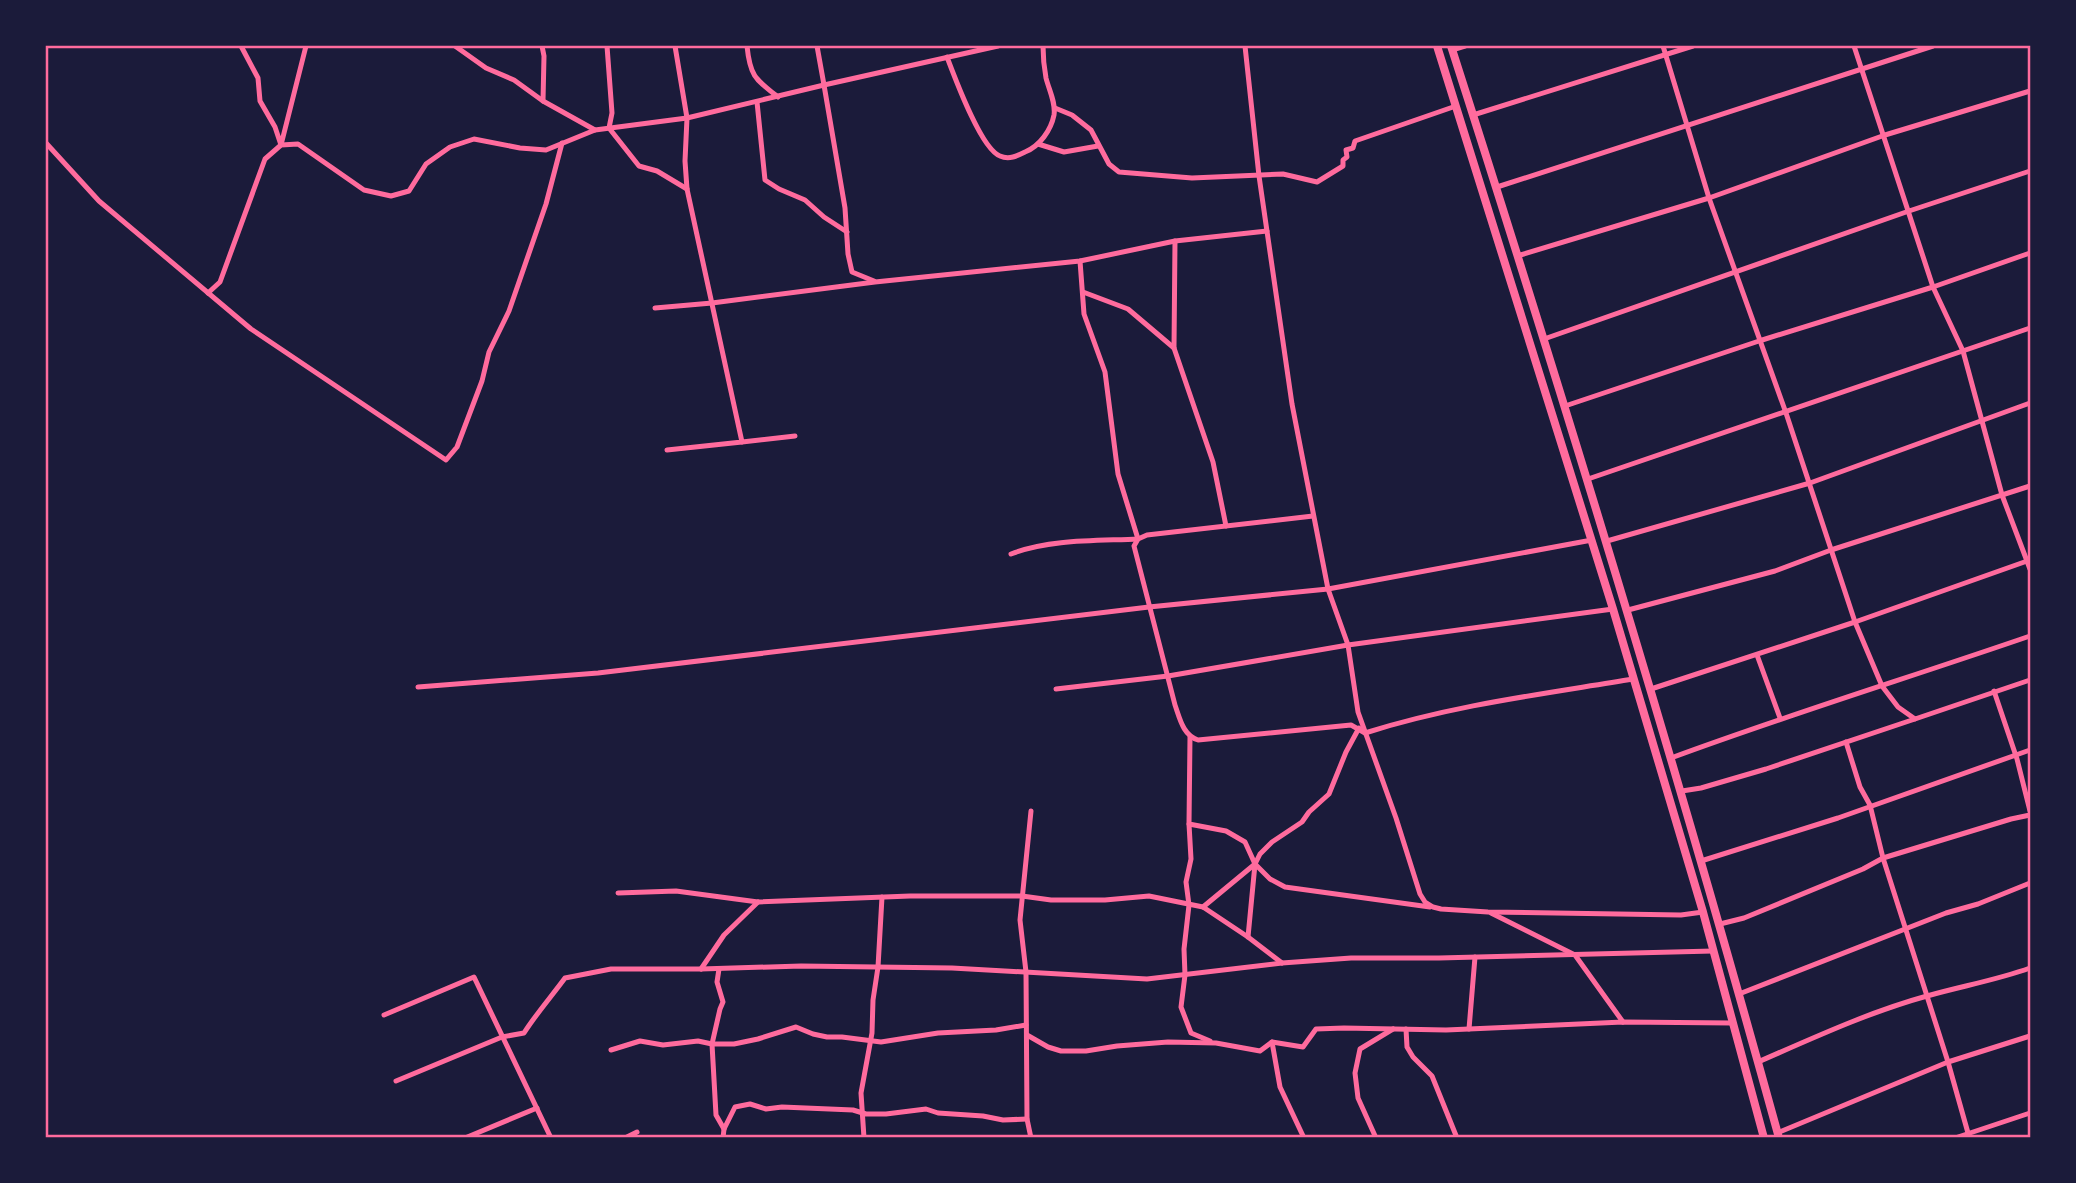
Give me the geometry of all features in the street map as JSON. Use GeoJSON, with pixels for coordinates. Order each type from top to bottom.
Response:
{"type":"FeatureCollection","features":[{"type":"Feature","properties":{"kind":"highway"},"geometry":{"type":"LineString","coordinates":[[1437,46],[1614,609],[1703,912],[1764,1138]]}},
{"type":"Feature","properties":{"kind":"highway"},"geometry":{"type":"LineString","coordinates":[[1451,48],[1497,187],[1628,610],[1682,791],[1778,1135]]}},
{"type":"Feature","properties":{"kind":"street"},"geometry":{"type":"LineString","coordinates":[[241,46],[258,78],[260,101],[275,127],[281,145]]}},
{"type":"Feature","properties":{"kind":"street"},"geometry":{"type":"LineString","coordinates":[[208,293],[220,282],[265,159],[281,145],[306,46]]}},
{"type":"Feature","properties":{"kind":"street"},"geometry":{"type":"LineString","coordinates":[[455,46],[486,68],[514,80],[542,101],[595,130]]}},
{"type":"Feature","properties":{"kind":"street"},"geometry":{"type":"LineString","coordinates":[[542,46],[542,101]]}},
{"type":"Feature","properties":{"kind":"street"},"geometry":{"type":"LineString","coordinates":[[607,46],[612,113],[609,128],[639,166],[657,171],[687,189]]}},
{"type":"Feature","properties":{"kind":"street"},"geometry":{"type":"LineString","coordinates":[[675,46],[687,118],[687,189],[742,442]]}},
{"type":"Feature","properties":{"kind":"street"},"geometry":{"type":"LineString","coordinates":[[747,46],[756,79],[778,97]]}},
{"type":"Feature","properties":{"kind":"street"},"geometry":{"type":"LineString","coordinates":[[817,46],[845,208],[852,272],[875,282]]}},
{"type":"Feature","properties":{"kind":"street"},"geometry":{"type":"LineString","coordinates":[[968,46],[970,53]]}},
{"type":"Feature","properties":{"kind":"street"},"geometry":{"type":"LineString","coordinates":[[281,145],[298,144],[364,190],[391,196],[409,191],[426,164],[450,147],[474,139],[546,150],[595,130],[687,118],[998,46]]}},
{"type":"Feature","properties":{"kind":"street"},"geometry":{"type":"LineString","coordinates":[[947,57],[984,143],[1002,158],[1012,158],[1038,144],[1054,118],[1055,108],[1046,79],[1043,46]]}},
{"type":"Feature","properties":{"kind":"street"},"geometry":{"type":"LineString","coordinates":[[1245,46],[1259,176],[1292,404],[1328,589],[1348,645],[1358,712],[1420,894],[1425,902],[1433,907]]}},
{"type":"Feature","properties":{"kind":"street"},"geometry":{"type":"LineString","coordinates":[[1451,48],[1465,46]]}},
{"type":"Feature","properties":{"kind":"street"},"geometry":{"type":"LineString","coordinates":[[1663,46],[1709,198],[1786,413],[1855,622],[1882,687],[1898,707],[1916,719]]}},
{"type":"Feature","properties":{"kind":"street"},"geometry":{"type":"LineString","coordinates":[[1473,114],[1693,46]]}},
{"type":"Feature","properties":{"kind":"street"},"geometry":{"type":"LineString","coordinates":[[1854,46],[1933,286],[1963,351],[2002,495],[2031,569]]}},
{"type":"Feature","properties":{"kind":"street"},"geometry":{"type":"LineString","coordinates":[[1497,187],[1933,46]]}},
{"type":"Feature","properties":{"kind":"street"},"geometry":{"type":"LineString","coordinates":[[1517,256],[1709,198],[1885,135],[2031,91]]}},
{"type":"Feature","properties":{"kind":"street"},"geometry":{"type":"LineString","coordinates":[[757,102],[765,180],[805,200],[847,232]]}},
{"type":"Feature","properties":{"kind":"street"},"geometry":{"type":"LineString","coordinates":[[1055,108],[1085,124],[1109,164],[1119,172],[1192,178],[1283,174],[1317,182],[1343,166],[1346,150],[1353,148],[1355,141],[1456,106]]}},
{"type":"Feature","properties":{"kind":"street"},"geometry":{"type":"LineString","coordinates":[[46,144],[99,201],[251,329],[446,460],[457,447],[482,381],[489,352],[509,311],[546,204],[562,143]]}},
{"type":"Feature","properties":{"kind":"street"},"geometry":{"type":"LineString","coordinates":[[1038,144],[1064,152],[1098,146]]}},
{"type":"Feature","properties":{"kind":"street"},"geometry":{"type":"LineString","coordinates":[[1544,339],[2031,171]]}},
{"type":"Feature","properties":{"kind":"street"},"geometry":{"type":"LineString","coordinates":[[655,308],[1080,261],[1175,241],[1267,232]]}},
{"type":"Feature","properties":{"kind":"street"},"geometry":{"type":"LineString","coordinates":[[1175,241],[1174,348],[1213,462],[1226,526]]}},
{"type":"Feature","properties":{"kind":"street"},"geometry":{"type":"LineString","coordinates":[[1565,406],[2031,253]]}},
{"type":"Feature","properties":{"kind":"street"},"geometry":{"type":"LineString","coordinates":[[1080,261],[1084,314],[1105,372],[1118,474],[1138,539],[1134,546],[1179,716],[1189,737],[1191,859],[1186,882],[1189,905],[1181,1007],[1191,1033],[1216,1043],[1260,1052],[1272,1042],[1303,1047],[1316,1029],[1469,1029],[1623,1022],[1732,1023]]}},
{"type":"Feature","properties":{"kind":"street"},"geometry":{"type":"LineString","coordinates":[[1083,292],[1128,309],[1174,348]]}},
{"type":"Feature","properties":{"kind":"street"},"geometry":{"type":"LineString","coordinates":[[1588,479],[2031,328]]}},
{"type":"Feature","properties":{"kind":"street"},"geometry":{"type":"LineString","coordinates":[[1607,541],[1810,484],[2031,403]]}},
{"type":"Feature","properties":{"kind":"street"},"geometry":{"type":"LineString","coordinates":[[667,450],[795,436]]}},
{"type":"Feature","properties":{"kind":"street"},"geometry":{"type":"LineString","coordinates":[[1628,610],[1775,571],[1831,550],[2031,486]]}},
{"type":"Feature","properties":{"kind":"street"},"geometry":{"type":"LineString","coordinates":[[1011,554],[1024,549],[1069,543],[1138,539],[1147,535],[1313,516]]}},
{"type":"Feature","properties":{"kind":"street"},"geometry":{"type":"LineString","coordinates":[[418,687],[598,673],[1149,607],[1328,589],[1592,540]]}},
{"type":"Feature","properties":{"kind":"street"},"geometry":{"type":"LineString","coordinates":[[1651,689],[1855,622],[2029,560]]}},
{"type":"Feature","properties":{"kind":"street"},"geometry":{"type":"LineString","coordinates":[[1056,689],[1168,676],[1348,645],[1614,609]]}},
{"type":"Feature","properties":{"kind":"street"},"geometry":{"type":"LineString","coordinates":[[1671,758],[1780,718],[1882,687],[2031,636]]}},
{"type":"Feature","properties":{"kind":"street"},"geometry":{"type":"LineString","coordinates":[[1757,654],[1780,718]]}},
{"type":"Feature","properties":{"kind":"street"},"geometry":{"type":"LineString","coordinates":[[1365,733],[1407,720],[1490,702],[1633,680]]}},
{"type":"Feature","properties":{"kind":"street"},"geometry":{"type":"LineString","coordinates":[[1682,791],[1740,776],[2031,680]]}},
{"type":"Feature","properties":{"kind":"street"},"geometry":{"type":"LineString","coordinates":[[1720,924],[1744,918],[1863,869],[1882,858],[2031,813],[2016,754],[1994,691]]}},
{"type":"Feature","properties":{"kind":"street"},"geometry":{"type":"LineString","coordinates":[[1189,737],[1198,740],[1351,725],[1365,733]]}},
{"type":"Feature","properties":{"kind":"street"},"geometry":{"type":"LineString","coordinates":[[1248,937],[1255,864],[1260,854],[1272,842],[1302,822],[1329,794],[1359,728]]}},
{"type":"Feature","properties":{"kind":"street"},"geometry":{"type":"LineString","coordinates":[[1846,742],[1860,787],[1870,805],[1882,858],[1948,1062],[1968,1133]]}},
{"type":"Feature","properties":{"kind":"street"},"geometry":{"type":"LineString","coordinates":[[1701,861],[1838,818],[2031,750]]}},
{"type":"Feature","properties":{"kind":"street"},"geometry":{"type":"LineString","coordinates":[[1031,811],[1020,920],[1026,972],[1027,1119],[1031,1138]]}},
{"type":"Feature","properties":{"kind":"street"},"geometry":{"type":"LineString","coordinates":[[1189,824],[1226,831],[1245,842],[1255,864],[1270,879],[1285,887],[1488,912],[1681,915],[1703,912]]}},
{"type":"Feature","properties":{"kind":"street"},"geometry":{"type":"LineString","coordinates":[[1203,907],[1255,864]]}},
{"type":"Feature","properties":{"kind":"street"},"geometry":{"type":"LineString","coordinates":[[1739,994],[1946,913],[1978,904],[2031,883]]}},
{"type":"Feature","properties":{"kind":"street"},"geometry":{"type":"LineString","coordinates":[[618,893],[676,891],[758,902],[882,897],[1022,896],[1051,900],[1105,900],[1149,896],[1203,907],[1282,963]]}},
{"type":"Feature","properties":{"kind":"street"},"geometry":{"type":"LineString","coordinates":[[864,1138],[861,1093],[871,1041],[882,897]]}},
{"type":"Feature","properties":{"kind":"street"},"geometry":{"type":"LineString","coordinates":[[701,969],[724,935],[758,902]]}},
{"type":"Feature","properties":{"kind":"street"},"geometry":{"type":"LineString","coordinates":[[1488,912],[1575,955],[1623,1022]]}},
{"type":"Feature","properties":{"kind":"street"},"geometry":{"type":"LineString","coordinates":[[396,1081],[502,1037],[524,1033],[565,978],[611,969],[801,966],[952,968],[1147,979],[1282,963],[1352,958],[1713,951]]}},
{"type":"Feature","properties":{"kind":"street"},"geometry":{"type":"LineString","coordinates":[[1469,1029],[1475,957]]}},
{"type":"Feature","properties":{"kind":"street"},"geometry":{"type":"LineString","coordinates":[[1758,1062],[1841,1026],[1926,996],[2031,968]]}},
{"type":"Feature","properties":{"kind":"street"},"geometry":{"type":"LineString","coordinates":[[719,969],[716,982],[723,1002],[712,1044],[716,1115],[724,1129]]}},
{"type":"Feature","properties":{"kind":"street"},"geometry":{"type":"LineString","coordinates":[[384,1015],[474,977],[551,1138]]}},
{"type":"Feature","properties":{"kind":"street"},"geometry":{"type":"LineString","coordinates":[[611,1050],[640,1041],[663,1045],[698,1041],[734,1044],[796,1027],[820,1036],[871,1041],[1026,1025]]}},
{"type":"Feature","properties":{"kind":"street"},"geometry":{"type":"LineString","coordinates":[[1374,1136],[1358,1098],[1354,1073],[1360,1049],[1393,1029]]}},
{"type":"Feature","properties":{"kind":"street"},"geometry":{"type":"LineString","coordinates":[[1406,1029],[1407,1047],[1432,1076],[1457,1138]]}},
{"type":"Feature","properties":{"kind":"street"},"geometry":{"type":"LineString","coordinates":[[1027,1035],[1061,1051],[1168,1042],[1216,1043]]}},
{"type":"Feature","properties":{"kind":"street"},"geometry":{"type":"LineString","coordinates":[[1778,1135],[1948,1062],[2031,1036]]}},
{"type":"Feature","properties":{"kind":"street"},"geometry":{"type":"LineString","coordinates":[[1272,1042],[1280,1087],[1304,1138]]}},
{"type":"Feature","properties":{"kind":"street"},"geometry":{"type":"LineString","coordinates":[[723,1138],[724,1129],[735,1107],[750,1104],[766,1109],[782,1107],[886,1114],[926,1109],[938,1113],[1003,1120],[1027,1119]]}},
{"type":"Feature","properties":{"kind":"street"},"geometry":{"type":"LineString","coordinates":[[465,1138],[537,1108]]}},
{"type":"Feature","properties":{"kind":"street"},"geometry":{"type":"LineString","coordinates":[[1955,1138],[2031,1113]]}},
{"type":"Feature","properties":{"kind":"street"},"geometry":{"type":"LineString","coordinates":[[625,1138],[637,1132]]}}]}
